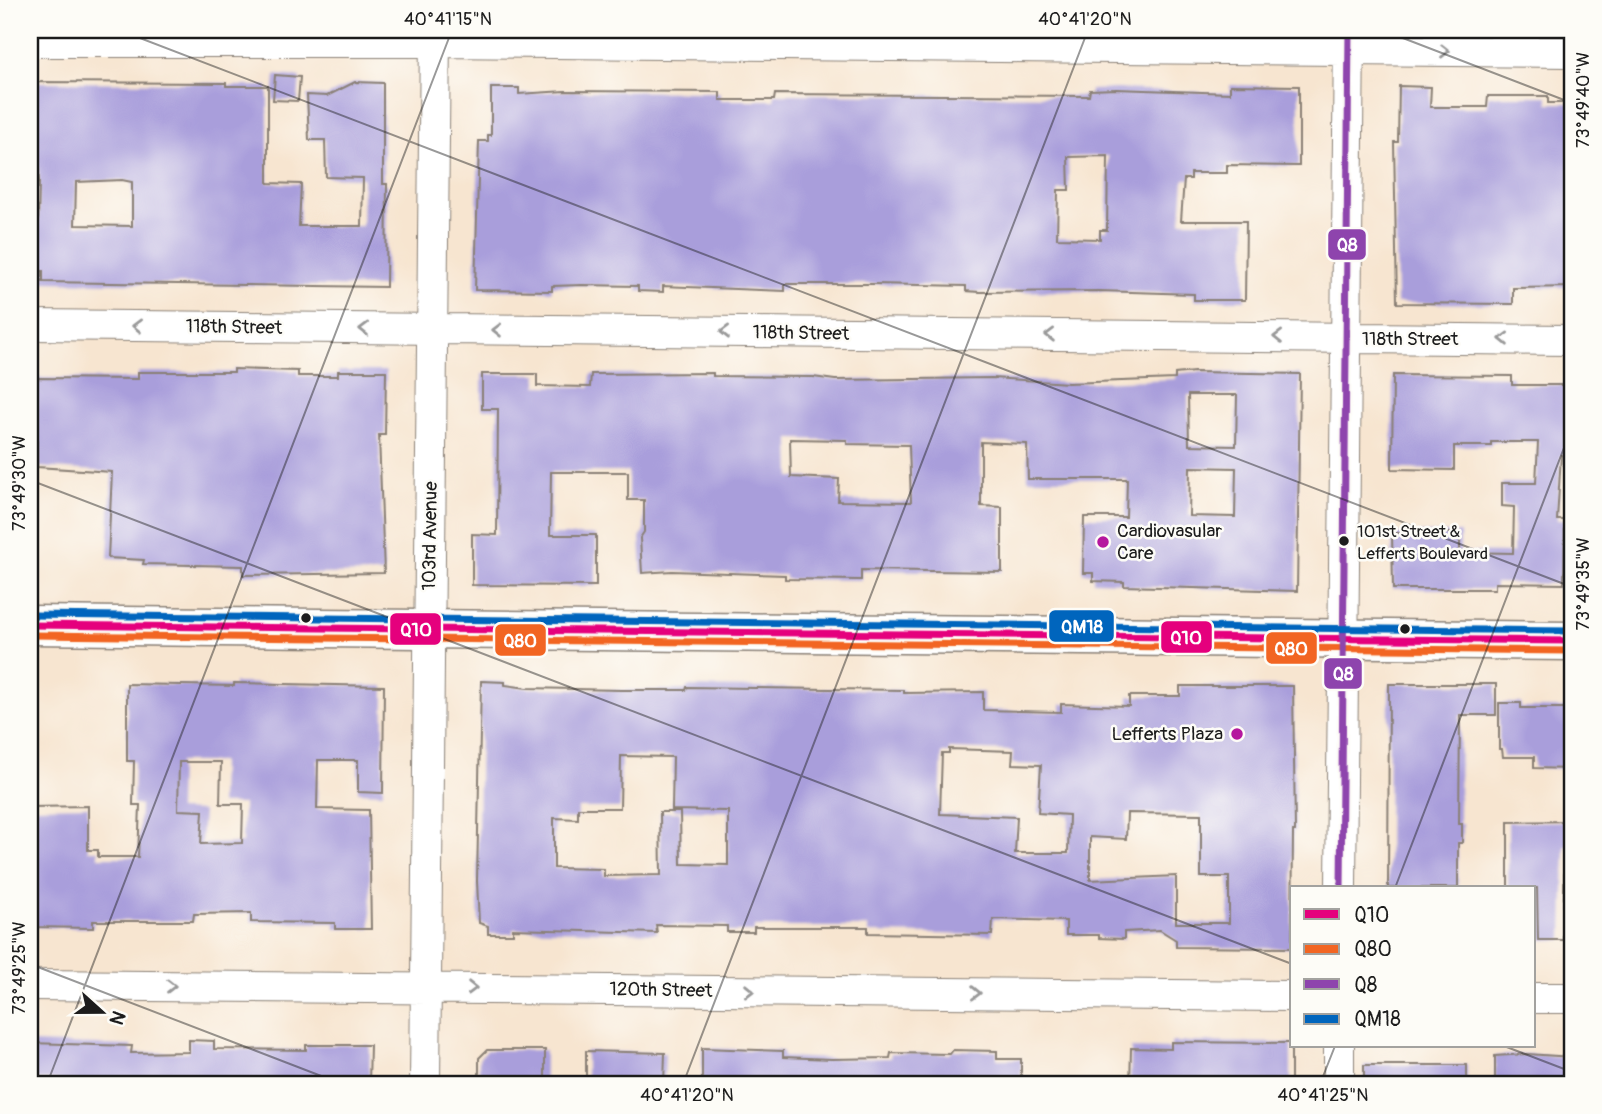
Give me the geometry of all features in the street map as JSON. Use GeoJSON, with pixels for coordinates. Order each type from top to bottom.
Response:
{"type":"FeatureCollection","features":[{"type":"Feature","properties":{"kind":"street"},"geometry":{"type":"LineString","coordinates":[[30,42],[435,36],[1349,40],[1572,52]]}},
{"type":"Feature","properties":{"kind":"street","name":"103rd Avenue"},"geometry":{"type":"LineString","coordinates":[[425,1084],[435,36]]}},
{"type":"Feature","properties":{"kind":"street"},"geometry":{"type":"LineString","coordinates":[[1341,886],[1349,40]]}},
{"type":"Feature","properties":{"kind":"street","name":"118th Street"},"geometry":{"type":"LineString","coordinates":[[30,325],[1572,340]]}},
{"type":"Feature","properties":{"kind":"street"},"geometry":{"type":"LineString","coordinates":[[30,625],[1572,641]]}},
{"type":"Feature","properties":{"kind":"street","name":"120th Street"},"geometry":{"type":"LineString","coordinates":[[30,985],[1290,996]]}},
{"type":"Feature","properties":{"kind":"street"},"geometry":{"type":"LineString","coordinates":[[1536,998],[1572,998]]}},
{"type":"Feature","properties":{"kind":"street"},"geometry":{"type":"LineString","coordinates":[[1339,1048],[1339,1084]]}},
{"type":"Feature","properties":{"kind":"building"},"geometry":{"type":"Polygon","coordinates":[[[275,75],[300,77],[298,101],[273,100],[275,75]]]}},
{"type":"Feature","properties":{"kind":"building"},"geometry":{"type":"Polygon","coordinates":[[[30,82],[226,83],[226,86],[268,86],[268,183],[301,184],[299,226],[362,226],[363,178],[326,177],[325,140],[309,140],[307,95],[327,96],[355,82],[383,83],[383,184],[387,184],[386,287],[43,282],[43,271],[30,271],[30,225],[38,225],[39,181],[37,146],[30,146],[30,82]],[[76,182],[75,225],[132,226],[132,182],[76,182]]]}},
{"type":"Feature","properties":{"kind":"building"},"geometry":{"type":"Polygon","coordinates":[[[1230,85],[1299,86],[1299,166],[1227,165],[1227,173],[1191,173],[1191,179],[1184,179],[1181,221],[1246,221],[1245,300],[1194,300],[1194,294],[1100,291],[980,292],[966,291],[966,286],[874,284],[785,284],[785,291],[663,286],[663,292],[638,291],[638,286],[582,285],[552,286],[552,291],[475,290],[479,141],[488,141],[488,135],[491,135],[491,88],[519,88],[519,94],[565,91],[720,92],[720,100],[774,100],[775,94],[1089,96],[1090,90],[1116,89],[1230,93],[1230,85]],[[1108,156],[1068,157],[1069,190],[1058,190],[1057,238],[1100,239],[1100,230],[1107,230],[1108,156]]]}},
{"type":"Feature","properties":{"kind":"building"},"geometry":{"type":"Polygon","coordinates":[[[1399,86],[1431,87],[1430,107],[1487,107],[1488,96],[1548,96],[1548,103],[1572,103],[1572,287],[1513,288],[1513,304],[1397,303],[1394,142],[1398,142],[1399,86]]]}},
{"type":"Feature","properties":{"kind":"building"},"geometry":{"type":"Polygon","coordinates":[[[234,369],[298,371],[298,376],[338,376],[338,371],[386,371],[385,435],[379,435],[384,573],[243,575],[243,566],[143,564],[144,560],[108,558],[112,472],[37,467],[37,378],[138,379],[138,372],[234,372],[234,369]]]}},
{"type":"Feature","properties":{"kind":"building"},"geometry":{"type":"Polygon","coordinates":[[[713,373],[713,376],[813,377],[835,380],[992,378],[1068,383],[1175,379],[1175,374],[1300,374],[1297,591],[1124,586],[1124,582],[1093,581],[1093,573],[1083,573],[1084,517],[1126,517],[1127,479],[1028,479],[1027,444],[981,442],[981,506],[1002,507],[1002,572],[861,570],[861,580],[785,579],[785,575],[672,571],[642,573],[640,538],[644,532],[644,500],[628,500],[628,472],[551,472],[550,535],[596,535],[596,586],[472,585],[472,534],[497,535],[498,409],[482,409],[482,374],[537,374],[537,386],[590,387],[591,374],[713,373]],[[1188,395],[1189,445],[1236,446],[1237,395],[1188,395]],[[790,439],[791,477],[839,479],[838,501],[911,502],[909,445],[847,444],[847,440],[790,439]],[[1190,467],[1189,516],[1235,517],[1236,468],[1190,467]]]}},
{"type":"Feature","properties":{"kind":"building"},"geometry":{"type":"Polygon","coordinates":[[[1393,375],[1512,376],[1512,385],[1572,385],[1572,455],[1561,455],[1557,520],[1565,520],[1564,584],[1495,583],[1495,589],[1393,589],[1392,533],[1460,533],[1460,552],[1513,553],[1514,507],[1502,506],[1502,483],[1536,483],[1538,442],[1491,442],[1491,446],[1454,446],[1454,470],[1392,469],[1393,375]]]}},
{"type":"Feature","properties":{"kind":"building"},"geometry":{"type":"Polygon","coordinates":[[[481,681],[505,682],[505,685],[527,688],[686,690],[687,687],[904,690],[904,693],[983,692],[983,710],[1061,712],[1061,704],[1129,706],[1129,696],[1180,696],[1180,686],[1293,686],[1295,831],[1293,886],[1290,886],[1290,948],[1176,947],[1176,940],[1160,930],[1124,932],[1124,939],[1099,938],[1099,935],[1066,935],[1066,921],[993,919],[992,935],[868,933],[868,927],[754,927],[754,932],[727,932],[727,926],[656,925],[657,933],[513,929],[513,934],[488,934],[488,926],[479,923],[477,881],[481,681]],[[949,749],[949,753],[942,753],[940,814],[1017,817],[1015,853],[1068,853],[1069,815],[1038,813],[1041,765],[1012,764],[1013,751],[949,749]],[[621,756],[620,808],[578,808],[578,819],[554,818],[554,868],[604,869],[604,876],[661,875],[660,812],[680,812],[681,864],[728,865],[728,811],[672,810],[673,757],[621,756]],[[1127,813],[1126,839],[1090,837],[1090,880],[1176,876],[1176,923],[1229,923],[1229,877],[1201,877],[1201,814],[1127,813]]]}},
{"type":"Feature","properties":{"kind":"building"},"geometry":{"type":"Polygon","coordinates":[[[234,683],[384,686],[383,793],[358,792],[358,760],[318,760],[317,809],[369,810],[371,929],[335,929],[335,923],[251,922],[251,913],[194,914],[193,921],[93,921],[93,928],[33,927],[33,828],[30,828],[30,807],[88,806],[88,850],[98,850],[98,857],[138,857],[140,805],[133,805],[134,761],[127,761],[127,684],[234,686],[234,683]],[[179,762],[178,810],[203,811],[201,844],[242,843],[243,804],[220,804],[221,762],[179,762]]]}},
{"type":"Feature","properties":{"kind":"building"},"geometry":{"type":"Polygon","coordinates":[[[1389,684],[1496,684],[1496,715],[1460,715],[1459,824],[1462,824],[1462,843],[1458,843],[1458,886],[1388,886],[1389,684]]]}},
{"type":"Feature","properties":{"kind":"building"},"geometry":{"type":"Polygon","coordinates":[[[1499,703],[1521,703],[1521,708],[1572,708],[1572,769],[1534,768],[1534,757],[1503,757],[1502,749],[1499,749],[1499,703]]]}},
{"type":"Feature","properties":{"kind":"building"},"geometry":{"type":"Polygon","coordinates":[[[1572,821],[1572,846],[1565,846],[1563,940],[1538,940],[1536,886],[1508,886],[1508,822],[1572,821]]]}},
{"type":"Feature","properties":{"kind":"building"},"geometry":{"type":"Polygon","coordinates":[[[189,1040],[214,1041],[214,1049],[306,1050],[306,1045],[370,1045],[369,1084],[60,1084],[60,1080],[30,1080],[30,1043],[132,1046],[131,1053],[189,1052],[189,1040]]]}},
{"type":"Feature","properties":{"kind":"building"},"geometry":{"type":"Polygon","coordinates":[[[1171,1042],[1290,1043],[1291,1084],[1130,1084],[1131,1048],[1171,1049],[1171,1042]]]}},
{"type":"Feature","properties":{"kind":"building"},"geometry":{"type":"Polygon","coordinates":[[[702,1048],[783,1051],[783,1057],[832,1059],[890,1058],[891,1053],[950,1054],[953,1050],[997,1051],[997,1059],[1021,1059],[1021,1084],[702,1084],[702,1048]]]}},
{"type":"Feature","properties":{"kind":"building"},"geometry":{"type":"Polygon","coordinates":[[[487,1050],[545,1050],[545,1082],[479,1083],[479,1058],[487,1050]]]}},
{"type":"Feature","properties":{"kind":"building"},"geometry":{"type":"Polygon","coordinates":[[[586,1051],[665,1053],[664,1084],[586,1084],[586,1051]]]}},
{"type":"Feature","properties":{"kind":"building"},"geometry":{"type":"Polygon","coordinates":[[[1527,1054],[1572,1057],[1572,1084],[1495,1084],[1495,1056],[1527,1054]]]}},
{"type":"Feature","properties":{"kind":"building"},"geometry":{"type":"Polygon","coordinates":[[[1364,1065],[1467,1065],[1467,1084],[1364,1084],[1364,1065]]]}},
{"type":"Feature","properties":{"kind":"transit line","name":"Q8"},"geometry":{"type":"LineString","coordinates":[[1341,886],[1349,30]]}},
{"type":"Feature","properties":{"kind":"transit line","name":"QM18"},"geometry":{"type":"LineString","coordinates":[[30,615],[1572,631]]}},
{"type":"Feature","properties":{"kind":"transit line","name":"Q10"},"geometry":{"type":"LineString","coordinates":[[30,625],[1572,641]]}},
{"type":"Feature","properties":{"kind":"transit line","name":"Q80"},"geometry":{"type":"LineString","coordinates":[[30,635],[1572,651]]}},
{"type":"Feature","properties":{"kind":"place","name":"101st Street & Lefferts Boulevard"},"geometry":{"type":"Point","coordinates":[1344,541]}},
{"type":"Feature","properties":{"kind":"place","name":"Cardiovasular Care"},"geometry":{"type":"Point","coordinates":[1103,542]}},
{"type":"Feature","properties":{"kind":"place","name":"Lefferts Plaza"},"geometry":{"type":"Point","coordinates":[1237,734]}}]}
